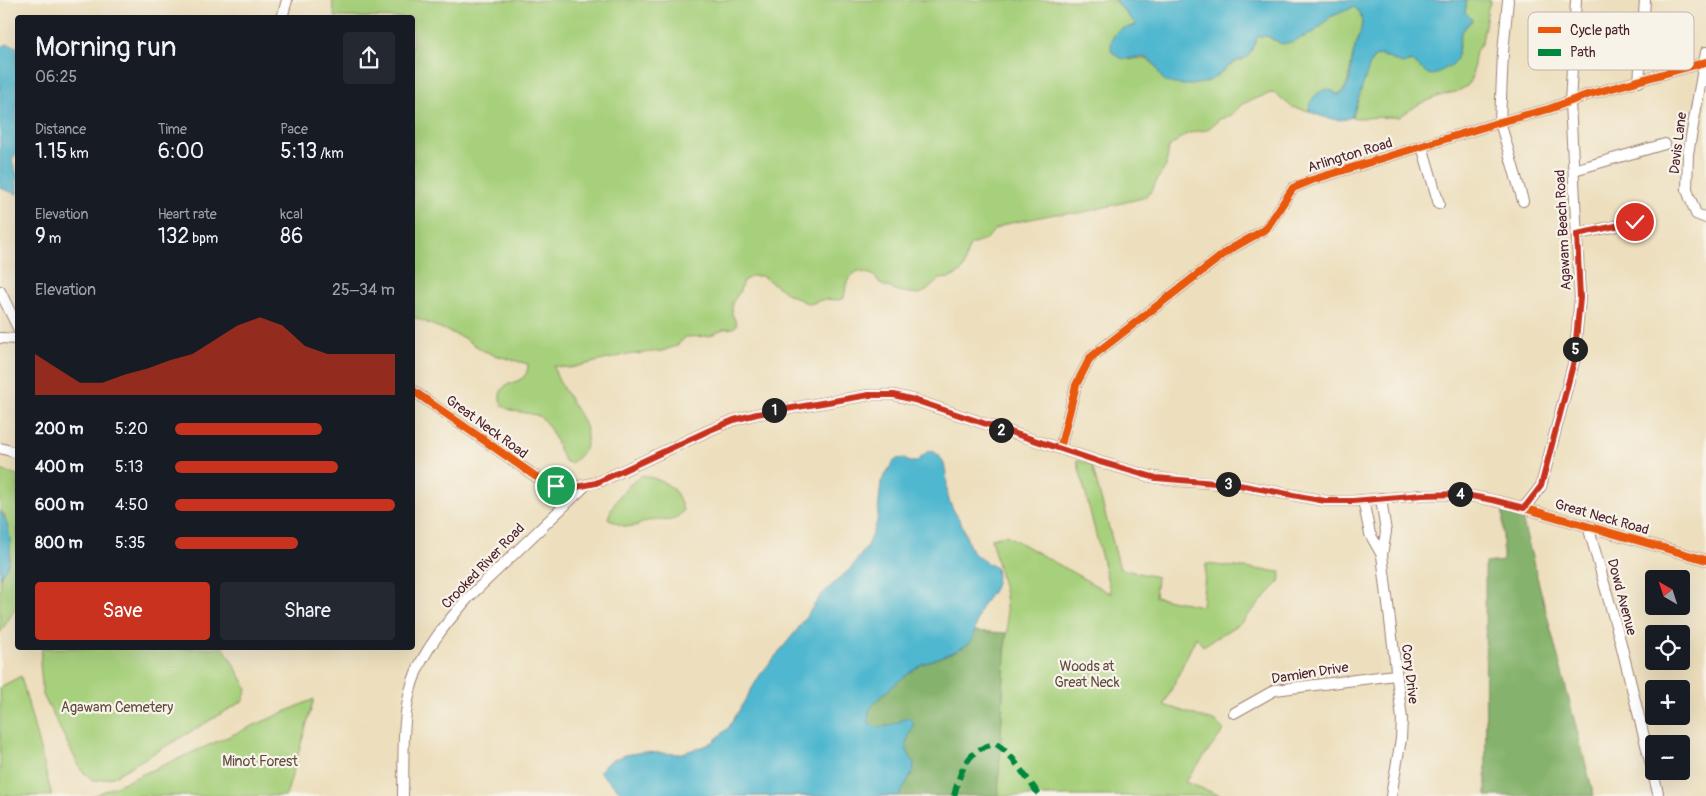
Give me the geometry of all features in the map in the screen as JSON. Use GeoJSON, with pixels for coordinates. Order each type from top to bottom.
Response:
{"type":"FeatureCollection","features":[{"type":"Feature","properties":{"kind":"street"},"geometry":{"type":"LineString","coordinates":[[283,15],[288,0]]}},
{"type":"Feature","properties":{"kind":"street"},"geometry":{"type":"LineString","coordinates":[[1508,0],[1503,52],[1500,122],[1523,201]]}},
{"type":"Feature","properties":{"kind":"street","name":"Davis Lane"},"geometry":{"type":"LineString","coordinates":[[1706,52],[1688,154],[1687,190],[1696,214],[1706,218]]}},
{"type":"Feature","properties":{"kind":"street","name":"Agawam Beach Road"},"geometry":{"type":"LineString","coordinates":[[1524,508],[1541,486],[1574,361],[1580,298],[1570,102],[1572,70]]}},
{"type":"Feature","properties":{"kind":"street"},"geometry":{"type":"LineString","coordinates":[[1639,82],[1640,70]]}},
{"type":"Feature","properties":{"kind":"street","name":"Arlington Road"},"geometry":{"type":"LineString","coordinates":[[1060,449],[1076,386],[1090,358],[1229,250],[1266,229],[1295,187],[1312,180],[1500,122],[1550,109],[1587,95],[1681,70]]}},
{"type":"Feature","properties":{"kind":"street"},"geometry":{"type":"LineString","coordinates":[[1574,170],[1665,144]]}},
{"type":"Feature","properties":{"kind":"street"},"geometry":{"type":"LineString","coordinates":[[1422,146],[1439,204]]}},
{"type":"Feature","properties":{"kind":"street"},"geometry":{"type":"LineString","coordinates":[[1577,234],[1635,222]]}},
{"type":"Feature","properties":{"kind":"street"},"geometry":{"type":"LineString","coordinates":[[0,291],[15,322]]}},
{"type":"Feature","properties":{"kind":"street"},"geometry":{"type":"LineString","coordinates":[[0,338],[15,339]]}},
{"type":"Feature","properties":{"kind":"street","name":"Great Neck Road"},"geometry":{"type":"LineString","coordinates":[[415,392],[486,440],[518,465],[551,484],[565,488],[585,486],[611,477],[734,420],[781,409],[869,395],[894,395],[908,398],[1123,470],[1163,479],[1239,485],[1325,501],[1460,494],[1524,508],[1706,560]]}},
{"type":"Feature","properties":{"kind":"street"},"geometry":{"type":"LineString","coordinates":[[0,448],[15,452]]}},
{"type":"Feature","properties":{"kind":"street","name":"Crooked River Road"},"geometry":{"type":"LineString","coordinates":[[403,796],[408,703],[414,677],[424,658],[468,598],[585,486]]}},
{"type":"Feature","properties":{"kind":"street","name":"Cory Drive"},"geometry":{"type":"LineString","coordinates":[[1381,498],[1386,532],[1382,555],[1395,675],[1402,719],[1401,739],[1391,796]]}},
{"type":"Feature","properties":{"kind":"street","name":"Cory Drive"},"geometry":{"type":"LineString","coordinates":[[1363,500],[1370,534],[1382,555]]}},
{"type":"Feature","properties":{"kind":"street","name":"Dowd Avenue"},"geometry":{"type":"LineString","coordinates":[[1588,526],[1620,640],[1658,793]]}},
{"type":"Feature","properties":{"kind":"street","name":"Damien Drive"},"geometry":{"type":"LineString","coordinates":[[1234,713],[1275,690],[1395,675]]}},
{"type":"Feature","properties":{"kind":"green space"},"geometry":{"type":"Polygon","coordinates":[[[332,0],[1114,0],[1135,23],[1134,27],[1121,29],[1129,60],[1140,58],[1150,61],[1160,72],[1162,78],[1209,81],[1231,64],[1248,57],[1258,36],[1267,36],[1273,40],[1304,37],[1321,27],[1330,17],[1354,7],[1361,15],[1362,25],[1355,47],[1349,78],[1342,93],[1337,94],[1331,90],[1309,108],[1309,111],[1292,107],[1276,94],[1271,93],[1249,101],[1241,105],[1232,115],[1220,119],[1207,130],[1185,135],[1169,147],[1166,166],[1152,191],[1143,198],[1080,213],[1055,214],[1006,224],[994,230],[986,240],[970,245],[961,272],[950,278],[940,279],[926,291],[919,294],[902,292],[887,287],[882,285],[873,275],[858,271],[848,280],[844,298],[839,300],[822,300],[809,304],[788,294],[762,276],[752,276],[743,281],[739,293],[732,303],[732,314],[737,324],[734,328],[724,329],[709,336],[686,337],[676,346],[662,351],[625,355],[570,368],[554,366],[564,390],[586,428],[587,440],[583,452],[571,463],[566,462],[563,458],[551,430],[540,417],[509,409],[500,402],[502,389],[520,380],[527,371],[528,364],[494,355],[482,350],[464,338],[415,318],[415,15],[335,15],[332,0]]]}},
{"type":"Feature","properties":{"kind":"green space"},"geometry":{"type":"Polygon","coordinates":[[[1467,0],[1491,0],[1482,42],[1476,51],[1472,77],[1467,86],[1456,92],[1419,104],[1399,117],[1352,117],[1366,72],[1374,57],[1383,55],[1401,62],[1412,61],[1420,68],[1457,59],[1461,34],[1472,21],[1465,12],[1467,0]]]}},
{"type":"Feature","properties":{"kind":"green space","name":"Woods at Great Neck"},"geometry":{"type":"Polygon","coordinates":[[[1077,460],[1092,465],[1120,569],[1157,577],[1155,597],[1202,606],[1206,564],[1281,572],[1279,582],[1242,622],[1203,646],[1196,637],[1164,705],[1216,722],[1224,730],[1185,782],[1222,796],[998,796],[1006,633],[1008,632],[1005,594],[991,538],[1006,535],[1111,594],[1077,460]]]}},
{"type":"Feature","properties":{"kind":"green space"},"geometry":{"type":"Polygon","coordinates":[[[0,470],[15,474],[15,609],[0,633],[0,577],[7,566],[5,516],[0,510],[0,470]]]}},
{"type":"Feature","properties":{"kind":"green space"},"geometry":{"type":"Polygon","coordinates":[[[642,475],[664,482],[674,490],[683,511],[673,520],[652,520],[630,527],[608,518],[621,494],[642,475]]]}},
{"type":"Feature","properties":{"kind":"green space"},"geometry":{"type":"Polygon","coordinates":[[[1503,510],[1521,515],[1594,796],[1486,796],[1485,563],[1503,561],[1503,510]]]}},
{"type":"Feature","properties":{"kind":"green space"},"geometry":{"type":"Polygon","coordinates":[[[894,626],[1006,633],[998,796],[647,796],[894,626]]]}},
{"type":"Feature","properties":{"kind":"green space","name":"Agawam Cemetery"},"geometry":{"type":"Polygon","coordinates":[[[42,650],[225,650],[247,688],[243,701],[113,777],[94,781],[81,770],[43,695],[40,664],[42,650]]]}},
{"type":"Feature","properties":{"kind":"green space"},"geometry":{"type":"Polygon","coordinates":[[[21,676],[52,796],[0,796],[0,687],[21,676]]]}},
{"type":"Feature","properties":{"kind":"green space","name":"Minot Forest"},"geometry":{"type":"Polygon","coordinates":[[[314,699],[286,796],[93,796],[314,699]]]}},
{"type":"Feature","properties":{"kind":"water"},"geometry":{"type":"Polygon","coordinates":[[[1114,0],[1467,0],[1465,12],[1472,19],[1461,33],[1457,59],[1452,65],[1433,75],[1428,74],[1412,61],[1402,64],[1381,55],[1373,58],[1353,114],[1347,119],[1341,120],[1324,117],[1309,111],[1312,100],[1320,92],[1328,89],[1339,95],[1347,86],[1354,51],[1362,25],[1361,15],[1354,7],[1330,17],[1316,31],[1292,42],[1282,44],[1267,36],[1258,36],[1248,57],[1232,64],[1209,81],[1186,85],[1173,84],[1164,80],[1154,64],[1148,59],[1139,57],[1127,59],[1112,52],[1114,35],[1123,28],[1135,26],[1135,23],[1114,0]]]}},
{"type":"Feature","properties":{"kind":"water"},"geometry":{"type":"Polygon","coordinates":[[[8,44],[15,46],[15,156],[12,162],[15,169],[15,193],[0,188],[0,47],[8,44]]]}},
{"type":"Feature","properties":{"kind":"water"},"geometry":{"type":"Polygon","coordinates":[[[931,450],[938,455],[945,467],[950,503],[962,524],[972,551],[979,558],[996,568],[997,575],[995,587],[980,610],[972,640],[959,649],[918,667],[888,690],[871,708],[869,722],[875,726],[890,725],[908,717],[914,723],[907,743],[908,752],[914,762],[913,772],[899,796],[625,796],[599,772],[608,762],[625,755],[643,752],[679,754],[705,746],[713,742],[729,727],[760,675],[797,630],[821,595],[851,568],[866,548],[877,522],[881,482],[893,462],[903,458],[909,462],[916,462],[931,450]]]}},
{"type":"Feature","properties":{"kind":"water"},"geometry":{"type":"Polygon","coordinates":[[[0,510],[10,538],[10,553],[7,567],[0,577],[0,510]]]}},
{"type":"Feature","properties":{"kind":"marked path"},"geometry":{"type":"LineString","coordinates":[[954,796],[966,762],[978,750],[996,744],[1013,759],[1040,796]]}},
{"type":"Feature","properties":{"kind":"cycle path"},"geometry":{"type":"LineString","coordinates":[[1694,65],[1706,62]]}},
{"type":"Feature","properties":{"kind":"cycle path"},"geometry":{"type":"LineString","coordinates":[[1060,449],[1076,385],[1090,358],[1229,250],[1266,229],[1293,188],[1312,180],[1500,122],[1549,109],[1587,95],[1677,70]]}},
{"type":"Feature","properties":{"kind":"cycle path"},"geometry":{"type":"LineString","coordinates":[[415,392],[535,476],[556,486],[571,488],[601,481],[734,420],[757,414],[869,395],[894,395],[1148,476],[1178,481],[1239,485],[1325,501],[1353,501],[1422,495],[1466,495],[1506,503],[1706,560]]}},
{"type":"Feature","properties":{"kind":"route"},"geometry":{"type":"LineString","coordinates":[[556,486],[572,488],[596,483],[710,430],[741,418],[808,404],[886,394],[914,400],[1134,473],[1156,478],[1239,485],[1325,501],[1460,494],[1524,508],[1541,486],[1574,361],[1580,298],[1577,234],[1635,222]]}}]}
